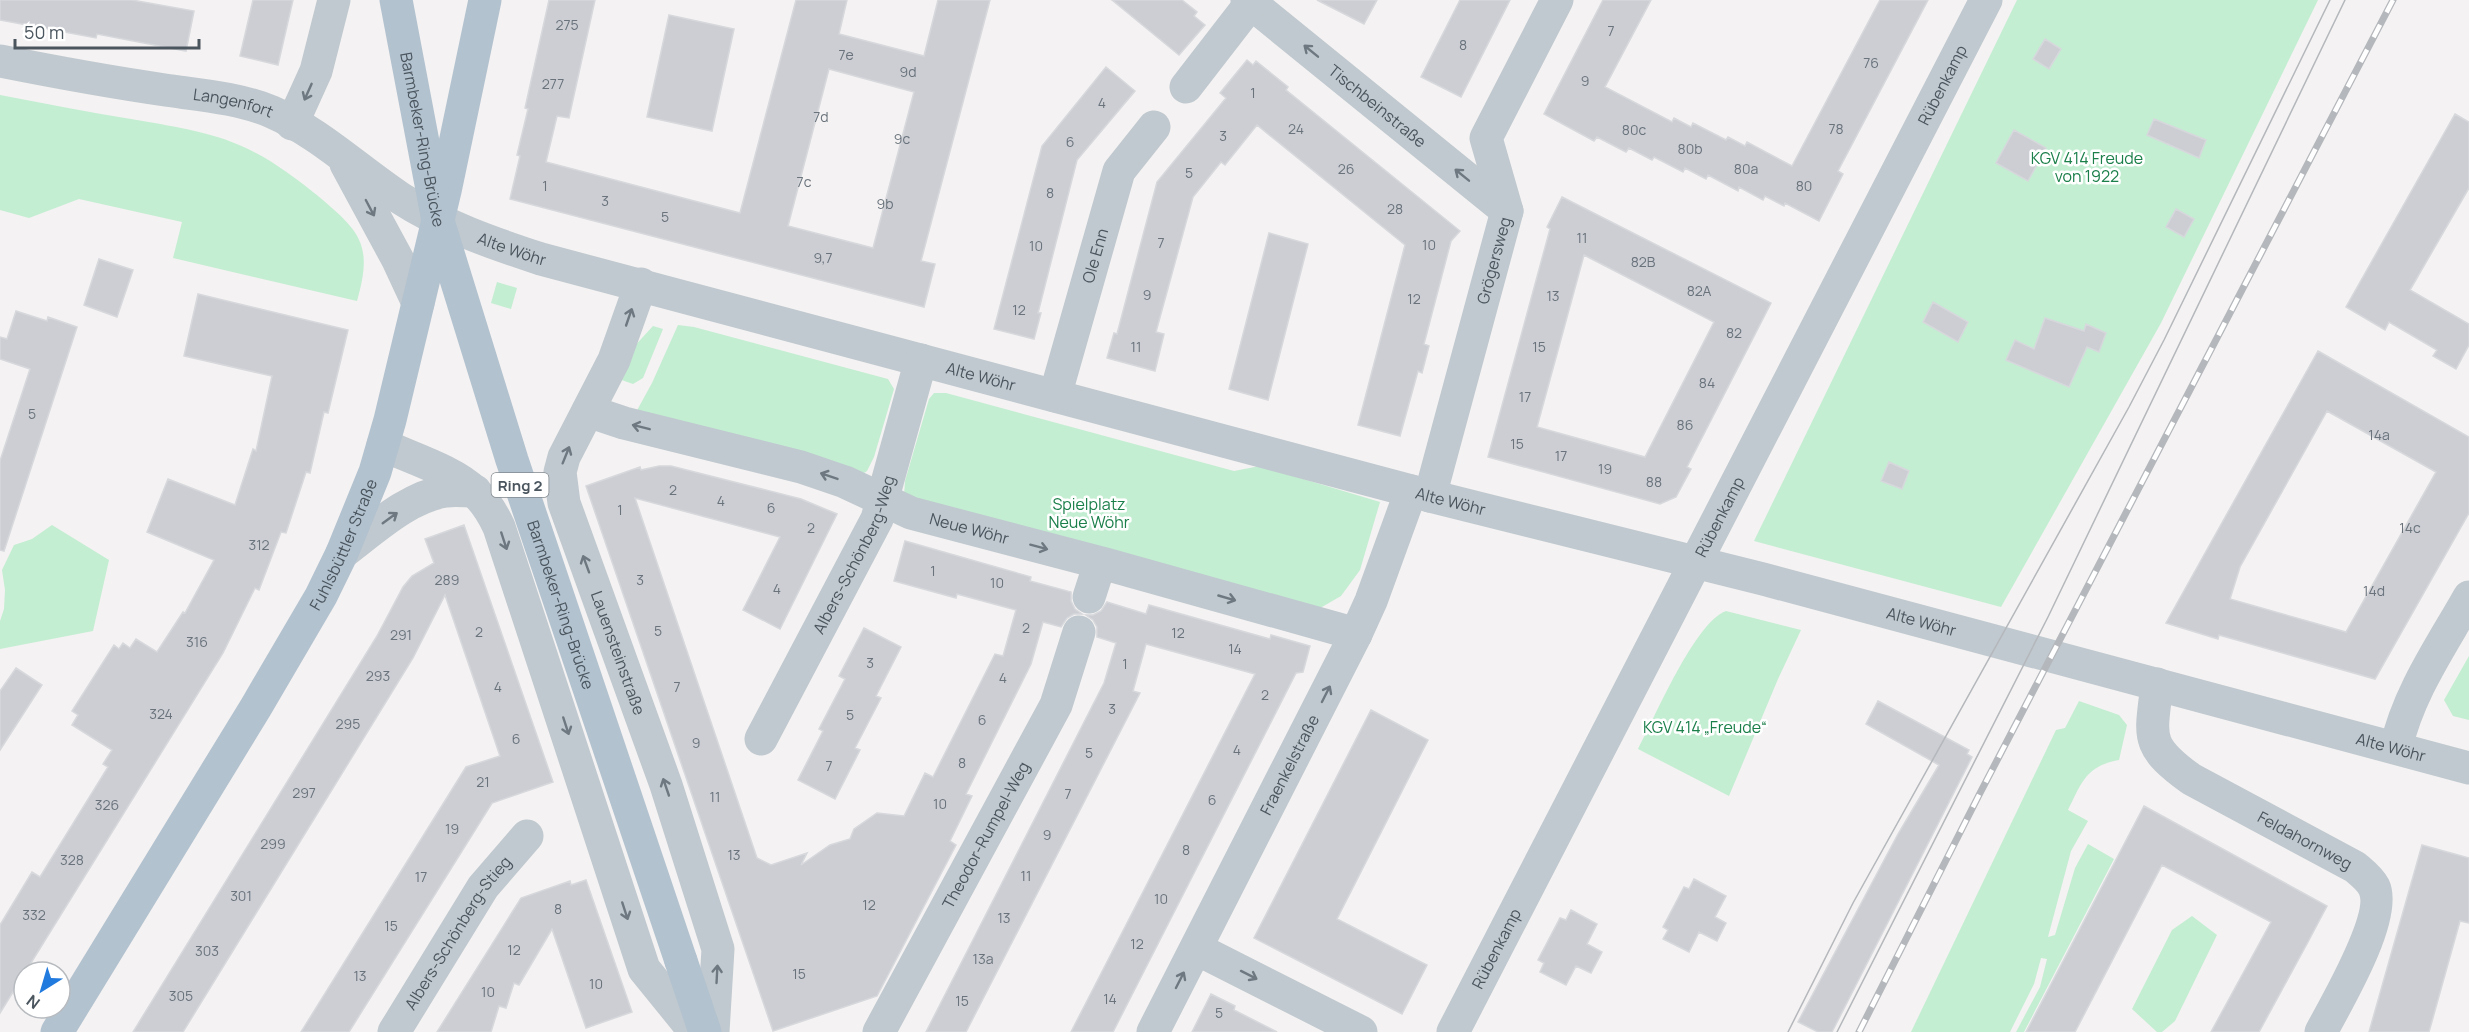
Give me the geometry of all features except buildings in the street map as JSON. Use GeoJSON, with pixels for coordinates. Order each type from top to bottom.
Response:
{"type":"FeatureCollection","features":[{"type":"Feature","properties":{"kind":"main road","name":"Barmbeker-Ring-Brücke"},"geometry":{"type":"LineString","coordinates":[[396,0],[438,221],[512,460],[705,1032]]}},
{"type":"Feature","properties":{"kind":"main road","name":"Fuhlsbüttler Straße"},"geometry":{"type":"LineString","coordinates":[[57,1032],[262,697],[321,596],[342,553],[383,446],[439,219],[485,0]]}},
{"type":"Feature","properties":{"kind":"street"},"geometry":{"type":"LineString","coordinates":[[292,124],[310,90],[334,0]]}},
{"type":"Feature","properties":{"kind":"street","name":"Grögersweg"},"geometry":{"type":"LineString","coordinates":[[1421,494],[1507,212],[1486,138],[1557,0]]}},
{"type":"Feature","properties":{"kind":"street","name":"Rübenkamp"},"geometry":{"type":"LineString","coordinates":[[1453,1032],[1694,563],[1780,404],[1986,0]]}},
{"type":"Feature","properties":{"kind":"street"},"geometry":{"type":"LineString","coordinates":[[1186,87],[1249,2]]}},
{"type":"Feature","properties":{"kind":"street","name":"Tischbeinstraße"},"geometry":{"type":"LineString","coordinates":[[1249,2],[1507,212]]}},
{"type":"Feature","properties":{"kind":"street","name":"Langenfort"},"geometry":{"type":"LineString","coordinates":[[0,61],[105,81],[209,96],[271,112],[342,157],[401,199],[439,219]]}},
{"type":"Feature","properties":{"kind":"street","name":"Ole Enn"},"geometry":{"type":"LineString","coordinates":[[1055,396],[1119,171],[1154,127]]}},
{"type":"Feature","properties":{"kind":"street"},"geometry":{"type":"LineString","coordinates":[[342,157],[398,260],[418,303]]}},
{"type":"Feature","properties":{"kind":"street","name":"Alte Wöhr"},"geometry":{"type":"LineString","coordinates":[[439,219],[492,243],[921,360],[1421,494],[2157,684],[2469,768]]}},
{"type":"Feature","properties":{"kind":"street","name":"Lauensteinstraße"},"geometry":{"type":"LineString","coordinates":[[641,284],[614,360],[564,457],[560,472],[564,503],[666,785],[718,949],[713,1032]]}},
{"type":"Feature","properties":{"kind":"street","name":"Albers-Schönberg-Weg"},"geometry":{"type":"LineString","coordinates":[[761,739],[870,533],[882,501],[921,360]]}},
{"type":"Feature","properties":{"kind":"street","name":"Neue Wöhr"},"geometry":{"type":"LineString","coordinates":[[588,411],[624,423],[801,467],[845,482],[910,513],[1356,634]]}},
{"type":"Feature","properties":{"kind":"street"},"geometry":{"type":"LineString","coordinates":[[383,446],[449,475],[475,491],[489,508],[500,527],[644,969],[695,1032]]}},
{"type":"Feature","properties":{"kind":"street"},"geometry":{"type":"LineString","coordinates":[[342,553],[401,510],[421,499],[446,491],[475,491]]}},
{"type":"Feature","properties":{"kind":"street","name":"Fraenkelstraße"},"geometry":{"type":"LineString","coordinates":[[1153,1032],[1356,634],[1421,494]]}},
{"type":"Feature","properties":{"kind":"street"},"geometry":{"type":"LineString","coordinates":[[1089,597],[1100,563]]}},
{"type":"Feature","properties":{"kind":"street"},"geometry":{"type":"LineString","coordinates":[[2396,748],[2401,725],[2411,700],[2469,597]]}},
{"type":"Feature","properties":{"kind":"street","name":"Theodor-Rumpel-Weg"},"geometry":{"type":"LineString","coordinates":[[879,1032],[1056,705],[1080,632]]}},
{"type":"Feature","properties":{"kind":"street","name":"Feldahornweg"},"geometry":{"type":"LineString","coordinates":[[2157,684],[2153,741],[2168,763],[2191,779],[2355,867],[2374,888],[2376,914],[2362,951],[2321,1032]]}},
{"type":"Feature","properties":{"kind":"street","name":"Albers-Schönberg-Stieg"},"geometry":{"type":"LineString","coordinates":[[394,1032],[483,887],[527,836]]}},
{"type":"Feature","properties":{"kind":"street"},"geometry":{"type":"LineString","coordinates":[[1197,948],[1361,1032]]}},
{"type":"Feature","properties":{"kind":"green space","name":"KGV 414 Freude von 1922"},"geometry":{"type":"Polygon","coordinates":[[[2017,0],[2318,0],[2161,323],[2001,607],[1754,541],[2017,0]]]}},
{"type":"Feature","properties":{"kind":"green space"},"geometry":{"type":"Polygon","coordinates":[[[0,95],[190,130],[232,142],[265,158],[318,196],[353,230],[360,241],[364,266],[357,301],[173,258],[182,222],[79,199],[29,218],[0,210],[0,95]]]}},
{"type":"Feature","properties":{"kind":"green space"},"geometry":{"type":"Polygon","coordinates":[[[497,282],[517,288],[511,309],[491,303],[497,282]]]}},
{"type":"Feature","properties":{"kind":"green space"},"geometry":{"type":"Polygon","coordinates":[[[678,325],[694,327],[888,379],[894,389],[874,457],[867,471],[855,479],[635,414],[652,383],[678,325]]]}},
{"type":"Feature","properties":{"kind":"green space"},"geometry":{"type":"Polygon","coordinates":[[[653,326],[663,329],[643,378],[633,384],[616,378],[631,350],[653,326]]]}},
{"type":"Feature","properties":{"kind":"green space","name":"Spielplatz Neue Wöhr"},"geometry":{"type":"Polygon","coordinates":[[[934,393],[946,393],[1234,471],[1260,466],[1380,502],[1360,570],[1341,596],[1315,611],[904,496],[905,481],[929,399],[934,393]]]}},
{"type":"Feature","properties":{"kind":"green space"},"geometry":{"type":"Polygon","coordinates":[[[52,525],[109,560],[93,631],[0,649],[0,621],[4,609],[5,590],[2,570],[14,545],[32,539],[52,525]]]}},
{"type":"Feature","properties":{"kind":"green space","name":"KGV 414 „Freude“"},"geometry":{"type":"Polygon","coordinates":[[[1726,611],[1801,630],[1729,796],[1638,749],[1689,651],[1714,619],[1726,611]]]}},
{"type":"Feature","properties":{"kind":"green space"},"geometry":{"type":"Polygon","coordinates":[[[2469,656],[2469,720],[2453,716],[2444,700],[2469,656]]]}},
{"type":"Feature","properties":{"kind":"green space"},"geometry":{"type":"Polygon","coordinates":[[[2079,701],[2119,715],[2127,725],[2119,760],[2099,766],[2092,771],[2082,783],[2068,810],[2088,821],[2071,851],[2048,937],[2055,935],[2075,868],[2088,844],[2114,859],[2024,1032],[2016,1032],[2040,987],[2047,959],[2041,958],[2034,984],[2010,1032],[1911,1032],[2056,730],[2065,728],[2079,701]]]}},
{"type":"Feature","properties":{"kind":"green space"},"geometry":{"type":"Polygon","coordinates":[[[2192,916],[2217,935],[2175,1021],[2162,1032],[2157,1032],[2132,1009],[2172,930],[2192,916]]]}},
{"type":"Feature","properties":{"kind":"tram line"},"geometry":{"type":"LineString","coordinates":[[1788,1032],[1853,903],[2129,407],[2330,0]]}},
{"type":"Feature","properties":{"kind":"tram line"},"geometry":{"type":"LineString","coordinates":[[1837,1032],[2048,617],[2345,0]]}},
{"type":"Feature","properties":{"kind":"railway"},"geometry":{"type":"LineString","coordinates":[[1859,1032],[1979,795],[2393,0]]}}]}
